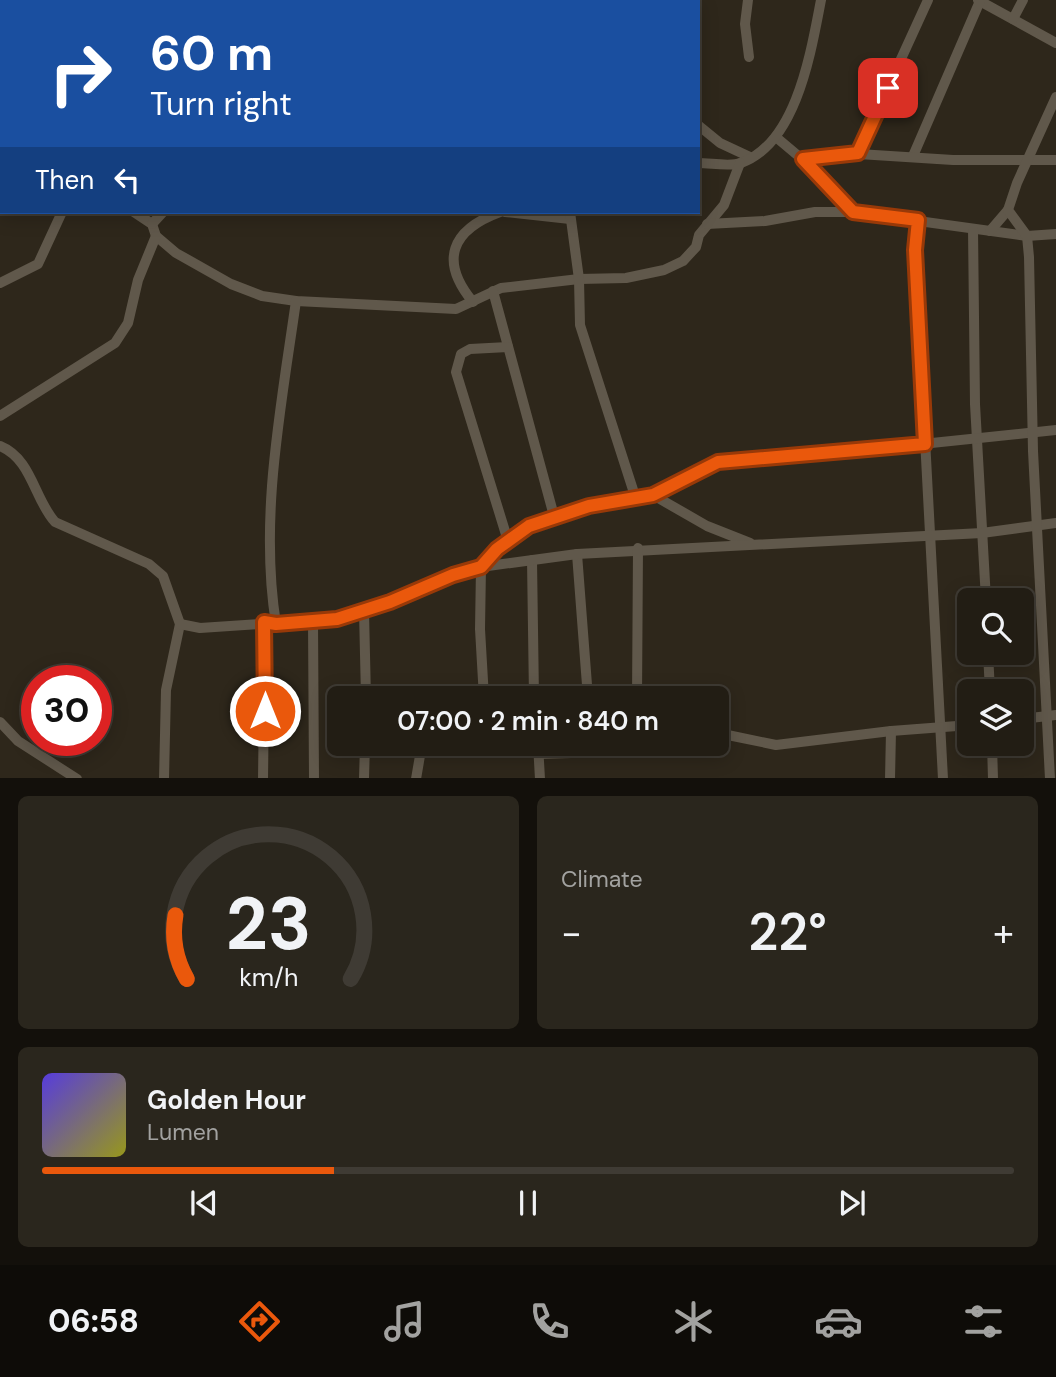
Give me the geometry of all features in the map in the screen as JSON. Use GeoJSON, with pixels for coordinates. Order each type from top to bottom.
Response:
{"type":"FeatureCollection","features":[{"type":"Feature","properties":{"kind":"street"},"geometry":{"type":"LineString","coordinates":[[748,0],[745,24],[749,57]]}},
{"type":"Feature","properties":{"kind":"street"},"geometry":{"type":"LineString","coordinates":[[137,214],[176,253],[231,284],[262,296],[296,302],[456,309],[493,291],[579,279],[626,278],[664,270],[683,261],[690,254],[707,224],[723,205],[745,160],[777,138],[806,68],[821,0]]}},
{"type":"Feature","properties":{"kind":"street"},"geometry":{"type":"LineString","coordinates":[[858,153],[928,0]]}},
{"type":"Feature","properties":{"kind":"street"},"geometry":{"type":"LineString","coordinates":[[1013,19],[1023,0]]}},
{"type":"Feature","properties":{"kind":"street"},"geometry":{"type":"LineString","coordinates":[[914,156],[979,1],[1056,43]]}},
{"type":"Feature","properties":{"kind":"street"},"geometry":{"type":"LineString","coordinates":[[990,231],[1008,210],[1017,183],[1056,97]]}},
{"type":"Feature","properties":{"kind":"street"},"geometry":{"type":"LineString","coordinates":[[700,127],[745,160]]}},
{"type":"Feature","properties":{"kind":"street"},"geometry":{"type":"LineString","coordinates":[[777,138],[803,159],[853,212]]}},
{"type":"Feature","properties":{"kind":"street"},"geometry":{"type":"LineString","coordinates":[[803,159],[858,153],[953,160],[1056,160]]}},
{"type":"Feature","properties":{"kind":"street"},"geometry":{"type":"LineString","coordinates":[[700,163],[745,160]]}},
{"type":"Feature","properties":{"kind":"street"},"geometry":{"type":"LineString","coordinates":[[1008,210],[1027,236],[1037,526],[1051,716],[1050,778]]}},
{"type":"Feature","properties":{"kind":"street"},"geometry":{"type":"LineString","coordinates":[[707,224],[765,221],[815,212],[853,212],[1027,236],[1056,234]]}},
{"type":"Feature","properties":{"kind":"street"},"geometry":{"type":"LineString","coordinates":[[0,283],[38,264],[61,214]]}},
{"type":"Feature","properties":{"kind":"street"},"geometry":{"type":"LineString","coordinates":[[0,416],[115,343],[128,323],[138,280],[162,214]]}},
{"type":"Feature","properties":{"kind":"street"},"geometry":{"type":"LineString","coordinates":[[473,302],[455,274],[451,262],[453,248],[471,229],[497,214]]}},
{"type":"Feature","properties":{"kind":"street"},"geometry":{"type":"LineString","coordinates":[[538,214],[570,216],[579,279],[580,325],[635,496]]}},
{"type":"Feature","properties":{"kind":"street"},"geometry":{"type":"LineString","coordinates":[[918,220],[915,250],[929,536],[939,651],[943,778]]}},
{"type":"Feature","properties":{"kind":"street"},"geometry":{"type":"LineString","coordinates":[[973,229],[972,299],[985,588]]}},
{"type":"Feature","properties":{"kind":"street"},"geometry":{"type":"LineString","coordinates":[[493,291],[554,516]]}},
{"type":"Feature","properties":{"kind":"street"},"geometry":{"type":"LineString","coordinates":[[276,624],[270,587],[269,546],[278,426],[296,302]]}},
{"type":"Feature","properties":{"kind":"street"},"geometry":{"type":"LineString","coordinates":[[508,347],[470,349],[461,354],[456,372],[508,541]]}},
{"type":"Feature","properties":{"kind":"street"},"geometry":{"type":"LineString","coordinates":[[483,686],[480,629],[481,567],[508,541],[529,526],[554,516],[635,496],[653,495],[701,468],[735,458],[807,456],[1056,430]]}},
{"type":"Feature","properties":{"kind":"street"},"geometry":{"type":"LineString","coordinates":[[0,446],[21,463],[31,478],[45,511],[55,522],[149,564],[163,576],[180,625],[166,690],[164,778]]}},
{"type":"Feature","properties":{"kind":"street"},"geometry":{"type":"LineString","coordinates":[[653,495],[707,526],[757,546]]}},
{"type":"Feature","properties":{"kind":"street"},"geometry":{"type":"LineString","coordinates":[[180,625],[200,628],[264,622],[313,622],[364,611],[481,567],[577,554],[638,548],[757,546],[982,533],[1056,523]]}},
{"type":"Feature","properties":{"kind":"street"},"geometry":{"type":"LineString","coordinates":[[637,686],[638,548]]}},
{"type":"Feature","properties":{"kind":"street"},"geometry":{"type":"LineString","coordinates":[[577,554],[587,686]]}},
{"type":"Feature","properties":{"kind":"street"},"geometry":{"type":"LineString","coordinates":[[532,560],[534,686]]}},
{"type":"Feature","properties":{"kind":"street"},"geometry":{"type":"LineString","coordinates":[[364,611],[366,686]]}},
{"type":"Feature","properties":{"kind":"street"},"geometry":{"type":"LineString","coordinates":[[263,778],[264,622]]}},
{"type":"Feature","properties":{"kind":"street"},"geometry":{"type":"LineString","coordinates":[[313,622],[314,778]]}},
{"type":"Feature","properties":{"kind":"street"},"geometry":{"type":"LineString","coordinates":[[0,722],[18,741],[75,778]]}},
{"type":"Feature","properties":{"kind":"street"},"geometry":{"type":"LineString","coordinates":[[729,735],[776,745],[891,731],[957,727]]}},
{"type":"Feature","properties":{"kind":"street"},"geometry":{"type":"LineString","coordinates":[[890,778],[891,731]]}},
{"type":"Feature","properties":{"kind":"street"},"geometry":{"type":"LineString","coordinates":[[364,778],[365,756]]}},
{"type":"Feature","properties":{"kind":"street"},"geometry":{"type":"LineString","coordinates":[[416,778],[420,756]]}},
{"type":"Feature","properties":{"kind":"street"},"geometry":{"type":"LineString","coordinates":[[538,756],[540,778]]}},
{"type":"Feature","properties":{"kind":"street"},"geometry":{"type":"LineString","coordinates":[[992,756],[993,778]]}},
{"type":"Feature","properties":{"kind":"route"},"geometry":{"type":"LineString","coordinates":[[265,711],[264,622],[276,624],[337,619],[390,602],[453,575],[481,567],[497,549],[529,526],[554,516],[624,497],[653,495],[701,468],[718,462],[735,458],[807,456],[925,444],[915,250],[918,220],[853,212],[803,159],[858,153],[888,88]]}}]}
